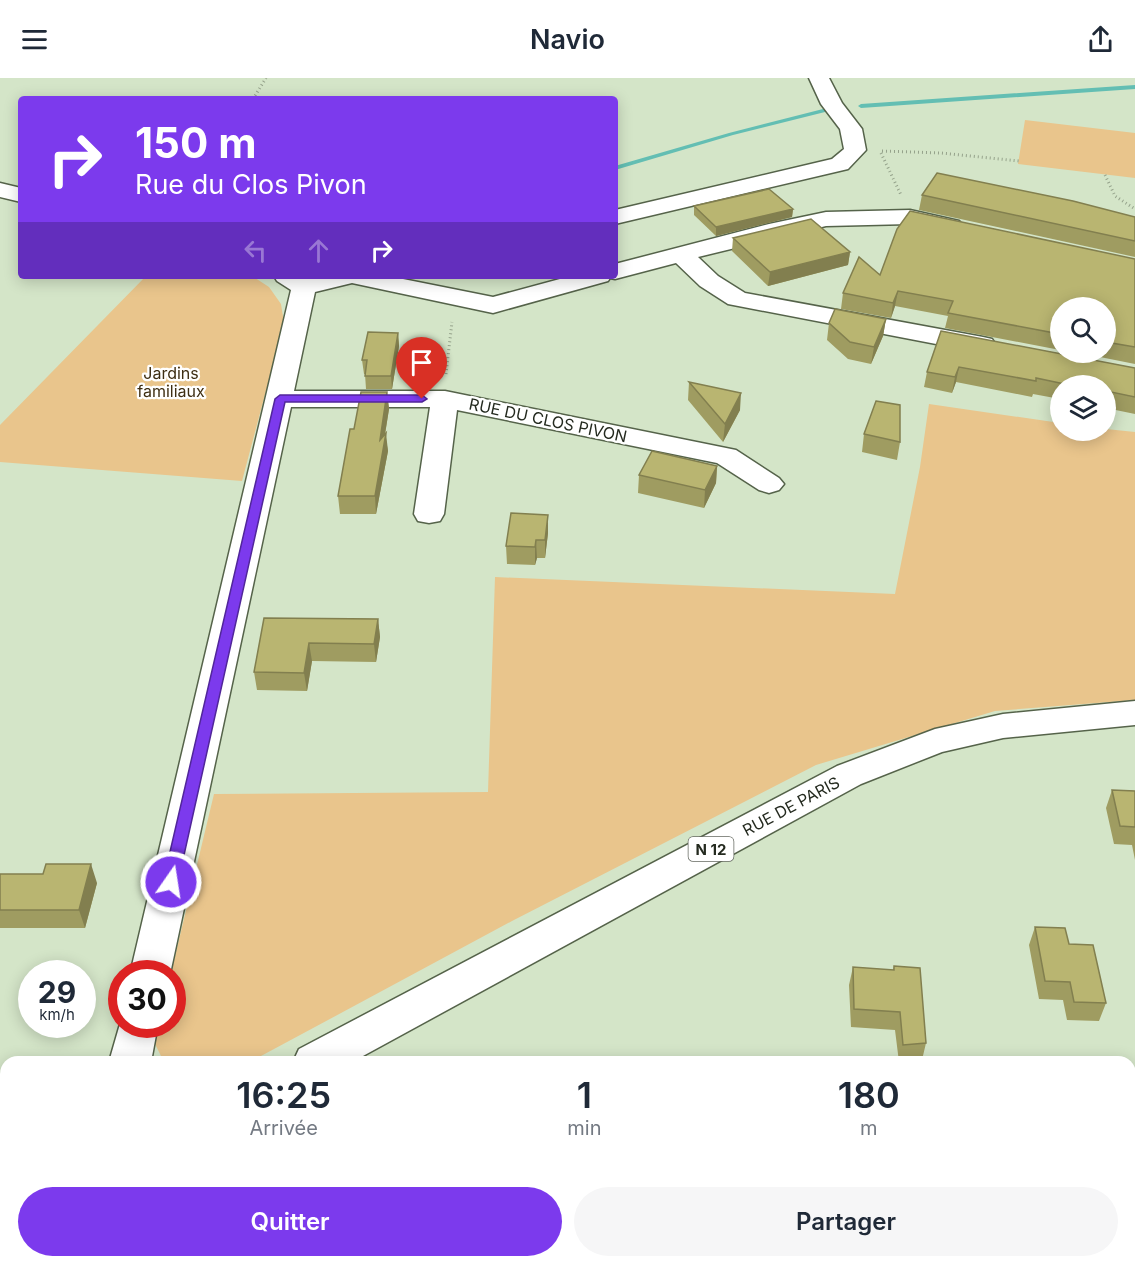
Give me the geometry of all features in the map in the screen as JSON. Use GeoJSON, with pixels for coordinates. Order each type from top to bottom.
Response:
{"type":"FeatureCollection","features":[{"type":"Feature","properties":{"kind":"street"},"geometry":{"type":"LineString","coordinates":[[618,216],[840,164],[855,150],[851,129],[832,104],[819,78]]}},
{"type":"Feature","properties":{"kind":"street"},"geometry":{"type":"LineString","coordinates":[[0,190],[18,194]]}},
{"type":"Feature","properties":{"kind":"street"},"geometry":{"type":"LineString","coordinates":[[618,271],[826,219],[910,217],[977,232]]}},
{"type":"Feature","properties":{"kind":"street"},"geometry":{"type":"LineString","coordinates":[[681,254],[709,281],[737,299],[1006,350]]}},
{"type":"Feature","properties":{"kind":"street"},"geometry":{"type":"LineString","coordinates":[[153,960],[280,399],[295,281],[318,279]]}},
{"type":"Feature","properties":{"kind":"street"},"geometry":{"type":"LineString","coordinates":[[367,279],[493,305],[588,279]]}},
{"type":"Feature","properties":{"kind":"street","name":"RUE DU CLOS PIVON"},"geometry":{"type":"LineString","coordinates":[[280,399],[444,399],[726,456],[769,484]]}},
{"type":"Feature","properties":{"kind":"street"},"geometry":{"type":"LineString","coordinates":[[429,514],[444,399]]}},
{"type":"Feature","properties":{"kind":"street","name":"RUE DE PARIS"},"geometry":{"type":"LineString","coordinates":[[325,1056],[849,775],[935,741],[992,728],[1089,716],[1135,713]]}},
{"type":"Feature","properties":{"kind":"street"},"geometry":{"type":"LineString","coordinates":[[131,1056],[135,1038]]}},
{"type":"Feature","properties":{"kind":"path"},"geometry":{"type":"LineString","coordinates":[[255,96],[266,78]]}},
{"type":"Feature","properties":{"kind":"path"},"geometry":{"type":"LineString","coordinates":[[910,217],[880,151],[941,153],[1019,161]]}},
{"type":"Feature","properties":{"kind":"path"},"geometry":{"type":"LineString","coordinates":[[1105,175],[1114,196],[1135,209]]}},
{"type":"Feature","properties":{"kind":"path"},"geometry":{"type":"LineString","coordinates":[[444,399],[454,297]]}},
{"type":"Feature","properties":{"kind":"green space"},"geometry":{"type":"Polygon","coordinates":[[[1025,120],[1135,133],[1135,178],[1018,164],[1025,120]]]}},
{"type":"Feature","properties":{"kind":"green space","name":"Jardins familiaux"},"geometry":{"type":"Polygon","coordinates":[[[143,279],[257,279],[269,287],[281,304],[284,323],[242,481],[0,462],[0,425],[143,279]]]}},
{"type":"Feature","properties":{"kind":"green space"},"geometry":{"type":"Polygon","coordinates":[[[929,404],[1050,422],[1050,441],[1116,441],[1116,430],[1135,432],[1135,700],[995,711],[816,765],[512,921],[261,1056],[161,1056],[155,1044],[156,1038],[186,1038],[186,960],[174,960],[214,794],[488,792],[495,577],[895,594],[920,467],[929,404]]]}},
{"type":"Feature","properties":{"kind":"building"},"geometry":{"type":"Polygon","coordinates":[[[937,173],[1073,201],[1135,217],[1135,241],[922,195],[937,173]]]}},
{"type":"Feature","properties":{"kind":"building"},"geometry":{"type":"Polygon","coordinates":[[[769,189],[793,209],[716,227],[694,206],[769,189]]]}},
{"type":"Feature","properties":{"kind":"building"},"geometry":{"type":"Polygon","coordinates":[[[910,211],[1135,259],[1135,347],[1116,344],[1116,297],[1050,297],[1050,332],[948,313],[953,301],[898,291],[893,303],[843,293],[859,257],[880,275],[897,229],[910,211]]]}},
{"type":"Feature","properties":{"kind":"building"},"geometry":{"type":"Polygon","coordinates":[[[811,219],[850,252],[770,272],[733,238],[811,219]]]}},
{"type":"Feature","properties":{"kind":"building"},"geometry":{"type":"Polygon","coordinates":[[[835,309],[886,319],[874,347],[850,342],[829,323],[835,309]]]}},
{"type":"Feature","properties":{"kind":"building"},"geometry":{"type":"Polygon","coordinates":[[[941,331],[1050,352],[1050,363],[1109,363],[1135,368],[1135,397],[1116,393],[1116,375],[1050,375],[1050,381],[1036,378],[1036,381],[959,367],[955,377],[927,372],[941,331]]]}},
{"type":"Feature","properties":{"kind":"building"},"geometry":{"type":"Polygon","coordinates":[[[368,332],[398,333],[391,376],[365,376],[367,360],[362,360],[368,332]]]}},
{"type":"Feature","properties":{"kind":"building"},"geometry":{"type":"Polygon","coordinates":[[[689,382],[741,393],[725,424],[689,382]]]}},
{"type":"Feature","properties":{"kind":"building"},"geometry":{"type":"Polygon","coordinates":[[[361,392],[387,392],[380,440],[386,433],[375,496],[338,496],[350,429],[354,429],[361,392]]]}},
{"type":"Feature","properties":{"kind":"building"},"geometry":{"type":"Polygon","coordinates":[[[876,401],[900,405],[900,442],[864,434],[876,401]]]}},
{"type":"Feature","properties":{"kind":"building"},"geometry":{"type":"Polygon","coordinates":[[[652,451],[717,466],[705,490],[639,475],[652,451]]]}},
{"type":"Feature","properties":{"kind":"building"},"geometry":{"type":"Polygon","coordinates":[[[511,513],[548,515],[545,540],[536,540],[535,547],[506,546],[511,513]]]}},
{"type":"Feature","properties":{"kind":"building"},"geometry":{"type":"Polygon","coordinates":[[[264,618],[378,619],[374,644],[309,643],[304,673],[254,672],[264,618]]]}},
{"type":"Feature","properties":{"kind":"building"},"geometry":{"type":"Polygon","coordinates":[[[1112,790],[1135,791],[1135,827],[1120,826],[1112,790]]]}},
{"type":"Feature","properties":{"kind":"building"},"geometry":{"type":"Polygon","coordinates":[[[46,864],[91,864],[79,910],[0,910],[0,874],[43,874],[46,864]]]}},
{"type":"Feature","properties":{"kind":"building"},"geometry":{"type":"Polygon","coordinates":[[[1035,927],[1065,928],[1069,944],[1093,945],[1106,1003],[1074,1002],[1070,982],[1045,981],[1035,927]]]}},
{"type":"Feature","properties":{"kind":"building"},"geometry":{"type":"Polygon","coordinates":[[[894,966],[920,968],[926,1043],[903,1045],[900,1012],[854,1009],[853,967],[894,970],[894,966]]]}},
{"type":"Feature","properties":{"kind":"waterway"},"geometry":{"type":"LineString","coordinates":[[861,106],[1135,87]]}},
{"type":"Feature","properties":{"kind":"waterway"},"geometry":{"type":"LineString","coordinates":[[618,167],[731,134],[823,111]]}},
{"type":"Feature","properties":{"kind":"route"},"geometry":{"type":"LineString","coordinates":[[171,882],[280,399],[422,399]]}}]}
